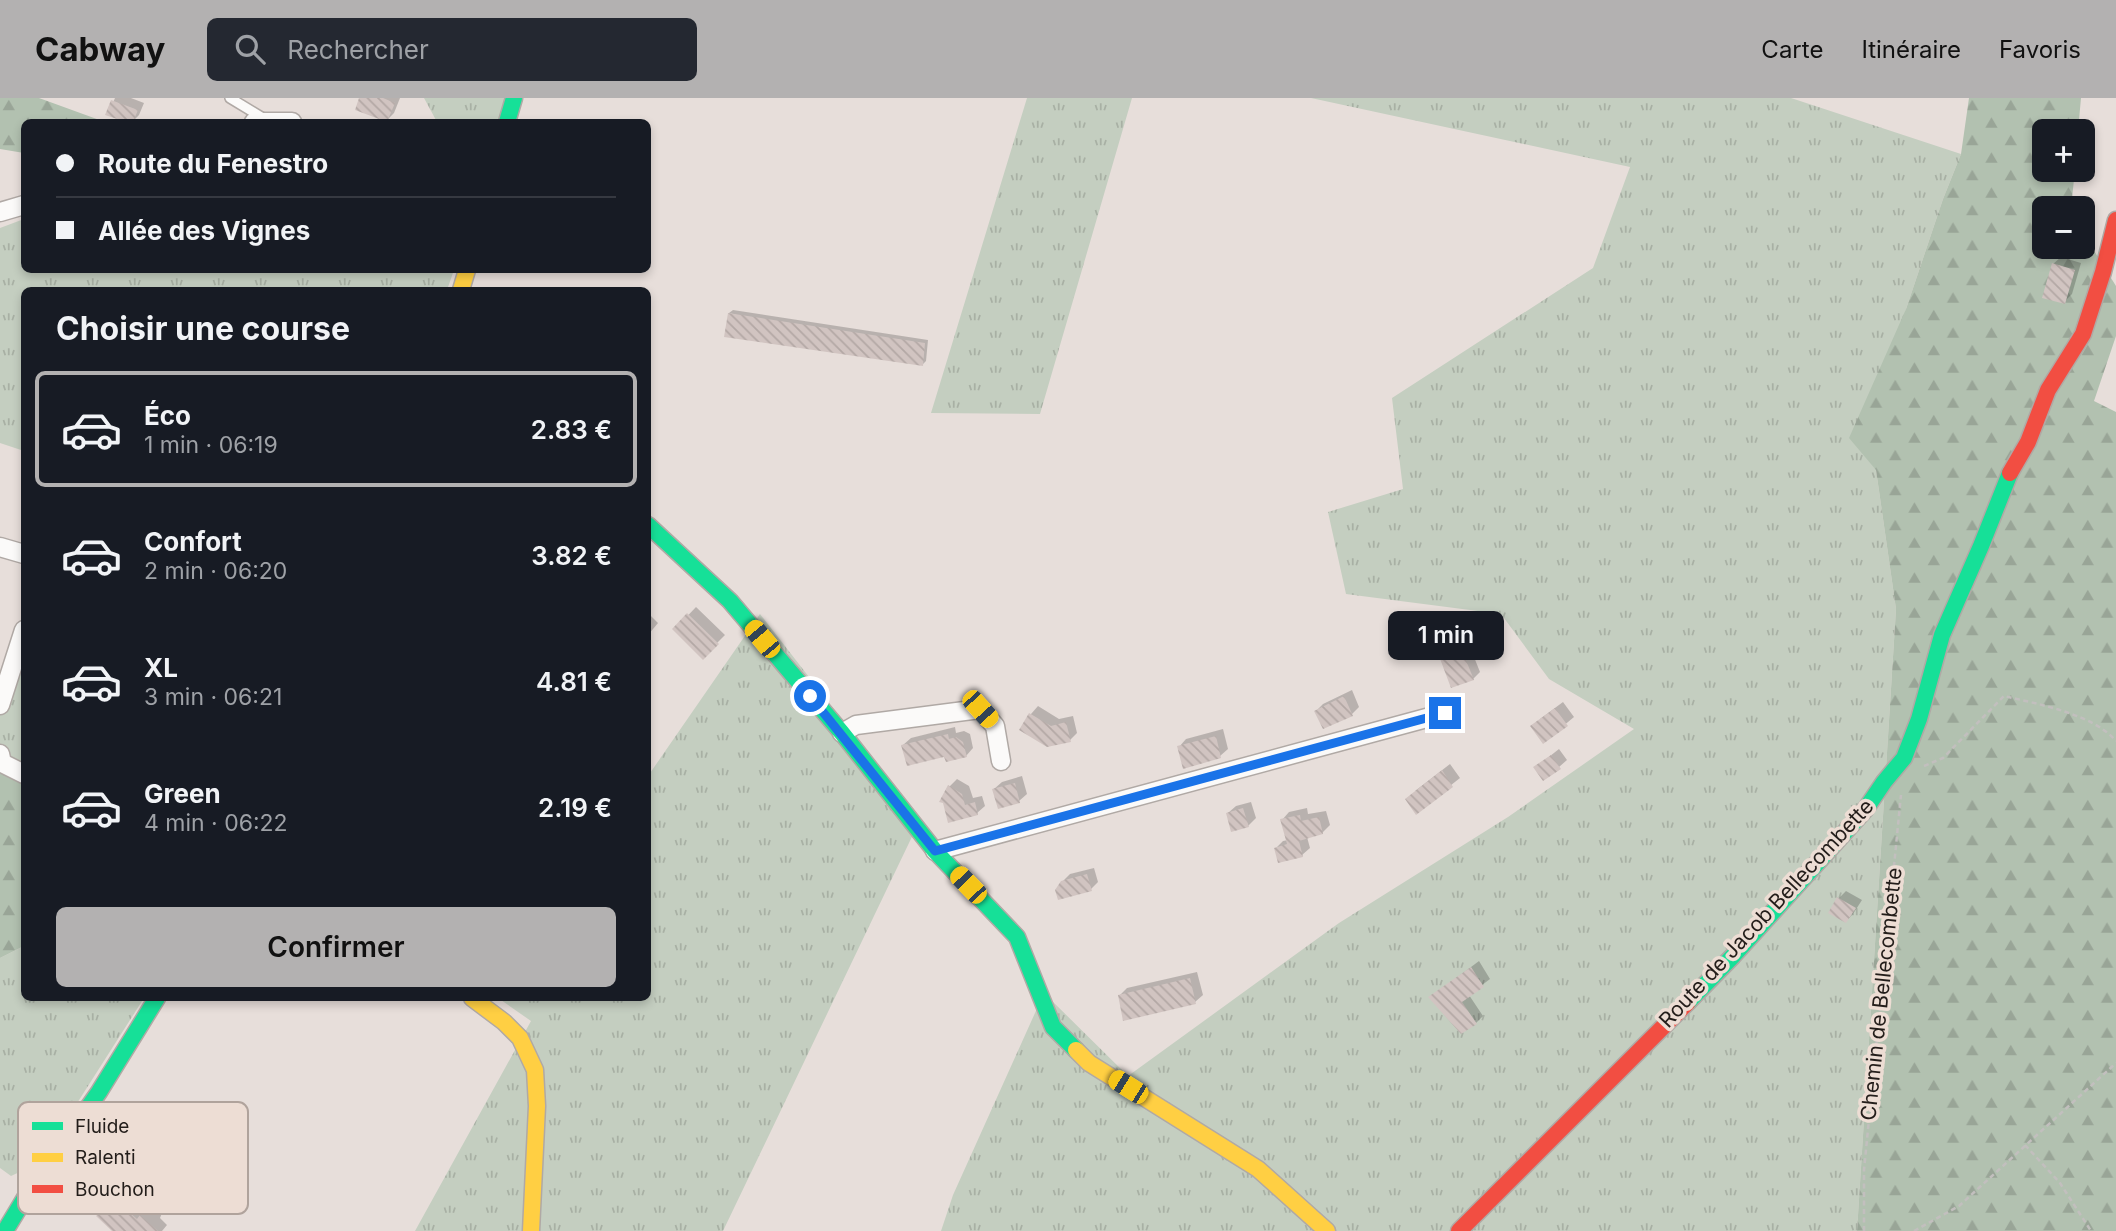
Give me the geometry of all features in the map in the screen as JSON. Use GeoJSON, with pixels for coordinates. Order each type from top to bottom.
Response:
{"type":"FeatureCollection","features":[{"type":"Feature","properties":{"kind":"street"},"geometry":{"type":"LineString","coordinates":[[508,119],[514,98]]}},
{"type":"Feature","properties":{"kind":"street"},"geometry":{"type":"LineString","coordinates":[[0,212],[21,206]]}},
{"type":"Feature","properties":{"kind":"street","name":"Route de Jacob Bellecombette"},"geometry":{"type":"LineString","coordinates":[[1459,1231],[1733,956],[1865,810],[1904,758],[1919,719],[1942,635],[2013,465],[2028,442],[2048,390],[2083,334],[2116,220]]}},
{"type":"Feature","properties":{"kind":"street"},"geometry":{"type":"LineString","coordinates":[[651,528],[730,601],[842,733],[935,851],[1017,937],[1053,1027],[1089,1063],[1258,1169],[1327,1231]]}},
{"type":"Feature","properties":{"kind":"street"},"geometry":{"type":"LineString","coordinates":[[0,547],[21,553]]}},
{"type":"Feature","properties":{"kind":"street"},"geometry":{"type":"LineString","coordinates":[[0,705],[21,639]]}},
{"type":"Feature","properties":{"kind":"street"},"geometry":{"type":"LineString","coordinates":[[842,733],[856,724],[980,709],[995,726],[1001,761]]}},
{"type":"Feature","properties":{"kind":"street"},"geometry":{"type":"LineString","coordinates":[[935,851],[1445,713]]}},
{"type":"Feature","properties":{"kind":"street"},"geometry":{"type":"LineString","coordinates":[[1,759],[21,772]]}},
{"type":"Feature","properties":{"kind":"street"},"geometry":{"type":"LineString","coordinates":[[93,1102],[155,1001]]}},
{"type":"Feature","properties":{"kind":"street"},"geometry":{"type":"LineString","coordinates":[[476,1001],[504,1021],[520,1038],[530,1054],[535,1070],[537,1106],[531,1231]]}},
{"type":"Feature","properties":{"kind":"street"},"geometry":{"type":"LineString","coordinates":[[5,1231],[18,1210]]}},
{"type":"Feature","properties":{"kind":"lane"},"geometry":{"type":"LineString","coordinates":[[230,98],[257,119]]}},
{"type":"Feature","properties":{"kind":"path"},"geometry":{"type":"LineString","coordinates":[[1923,767],[1943,758],[2004,696],[2070,713],[2109,733],[2116,741]]}},
{"type":"Feature","properties":{"kind":"path","name":"Chemin de Bellecombette"},"geometry":{"type":"LineString","coordinates":[[1864,1231],[1864,1170],[1901,789]]}},
{"type":"Feature","properties":{"kind":"path"},"geometry":{"type":"LineString","coordinates":[[1914,1231],[1959,1206],[2116,1063]]}},
{"type":"Feature","properties":{"kind":"path"},"geometry":{"type":"LineString","coordinates":[[2025,1145],[2060,1183],[2091,1231]]}},
{"type":"Feature","properties":{"kind":"green space"},"geometry":{"type":"Polygon","coordinates":[[[0,98],[39,98],[97,119],[21,119],[21,152],[0,149],[0,98]]]}},
{"type":"Feature","properties":{"kind":"green space"},"geometry":{"type":"Polygon","coordinates":[[[424,98],[506,98],[500,119],[435,119],[424,98]]]}},
{"type":"Feature","properties":{"kind":"green space"},"geometry":{"type":"Polygon","coordinates":[[[1027,98],[1132,98],[1040,414],[931,413],[1027,98]]]}},
{"type":"Feature","properties":{"kind":"green space"},"geometry":{"type":"Polygon","coordinates":[[[1311,98],[1791,98],[1961,154],[1906,309],[1876,470],[1896,609],[1857,1231],[941,1231],[953,1195],[1044,993],[1128,1076],[1339,923],[1508,817],[1634,729],[1549,679],[1501,614],[1346,594],[1328,512],[1403,489],[1392,398],[1593,268],[1630,167],[1311,98]]]}},
{"type":"Feature","properties":{"kind":"green space"},"geometry":{"type":"Polygon","coordinates":[[[1969,98],[2081,98],[2079,119],[2032,119],[2032,182],[2074,182],[2072,196],[2032,196],[2032,259],[2095,259],[2095,252],[2116,286],[2116,336],[2094,401],[2116,412],[2116,1231],[1857,1231],[1896,609],[1876,470],[1849,438],[1906,309],[1961,154],[1969,98]]]}},
{"type":"Feature","properties":{"kind":"green space"},"geometry":{"type":"Polygon","coordinates":[[[21,220],[21,273],[453,273],[448,287],[21,287],[21,450],[0,443],[0,228],[21,220]]]}},
{"type":"Feature","properties":{"kind":"green space"},"geometry":{"type":"Polygon","coordinates":[[[760,614],[920,820],[723,1231],[415,1231],[531,1021],[502,1001],[651,1001],[651,772],[760,614]]]}},
{"type":"Feature","properties":{"kind":"green space"},"geometry":{"type":"Polygon","coordinates":[[[21,620],[21,776],[0,764],[0,686],[21,620]]]}},
{"type":"Feature","properties":{"kind":"green space"},"geometry":{"type":"Polygon","coordinates":[[[0,764],[21,776],[21,948],[0,958],[0,764]]]}},
{"type":"Feature","properties":{"kind":"green space"},"geometry":{"type":"Polygon","coordinates":[[[21,948],[21,1001],[142,1001],[78,1102],[18,1102],[18,1173],[11,1176],[0,1168],[0,958],[21,948]]]}},
{"type":"Feature","properties":{"kind":"building"},"geometry":{"type":"Polygon","coordinates":[[[359,98],[383,98],[395,103],[388,119],[379,119],[355,110],[359,98]]]}},
{"type":"Feature","properties":{"kind":"building"},"geometry":{"type":"Polygon","coordinates":[[[111,100],[138,110],[134,119],[117,119],[105,115],[111,100]]]}},
{"type":"Feature","properties":{"kind":"building"},"geometry":{"type":"Polygon","coordinates":[[[2052,263],[2075,270],[2065,304],[2042,298],[2052,263]]]}},
{"type":"Feature","properties":{"kind":"building"},"geometry":{"type":"Polygon","coordinates":[[[728,313],[925,343],[923,366],[724,337],[728,313]]]}},
{"type":"Feature","properties":{"kind":"building"},"geometry":{"type":"Polygon","coordinates":[[[687,613],[719,644],[703,660],[672,629],[687,613]]]}},
{"type":"Feature","properties":{"kind":"building"},"geometry":{"type":"Polygon","coordinates":[[[1461,648],[1474,680],[1451,688],[1439,656],[1461,648]]]}},
{"type":"Feature","properties":{"kind":"building"},"geometry":{"type":"Polygon","coordinates":[[[1344,696],[1353,716],[1323,729],[1314,711],[1344,696]]]}},
{"type":"Feature","properties":{"kind":"building"},"geometry":{"type":"Polygon","coordinates":[[[1555,708],[1568,726],[1543,744],[1530,726],[1555,708]]]}},
{"type":"Feature","properties":{"kind":"building"},"geometry":{"type":"Polygon","coordinates":[[[1029,713],[1051,726],[1066,722],[1071,742],[1047,747],[1019,730],[1029,713]]]}},
{"type":"Feature","properties":{"kind":"building"},"geometry":{"type":"Polygon","coordinates":[[[948,734],[949,739],[956,737],[963,742],[967,757],[946,762],[944,757],[907,766],[901,745],[948,734]]]}},
{"type":"Feature","properties":{"kind":"building"},"geometry":{"type":"Polygon","coordinates":[[[1216,736],[1221,758],[1183,769],[1177,746],[1216,736]]]}},
{"type":"Feature","properties":{"kind":"building"},"geometry":{"type":"Polygon","coordinates":[[[1551,755],[1561,769],[1543,781],[1533,767],[1551,755]]]}},
{"type":"Feature","properties":{"kind":"building"},"geometry":{"type":"Polygon","coordinates":[[[1442,770],[1453,787],[1416,815],[1405,799],[1442,770]]]}},
{"type":"Feature","properties":{"kind":"building"},"geometry":{"type":"Polygon","coordinates":[[[1015,783],[1020,803],[998,809],[992,789],[1015,783]]]}},
{"type":"Feature","properties":{"kind":"building"},"geometry":{"type":"Polygon","coordinates":[[[948,785],[962,794],[965,805],[975,802],[978,815],[948,823],[943,803],[939,802],[948,785]]]}},
{"type":"Feature","properties":{"kind":"building"},"geometry":{"type":"Polygon","coordinates":[[[1243,808],[1249,827],[1231,832],[1226,813],[1243,808]]]}},
{"type":"Feature","properties":{"kind":"building"},"geometry":{"type":"Polygon","coordinates":[[[1300,815],[1301,821],[1319,817],[1323,834],[1299,841],[1303,857],[1278,863],[1274,848],[1287,844],[1280,819],[1300,815]]]}},
{"type":"Feature","properties":{"kind":"building"},"geometry":{"type":"Polygon","coordinates":[[[1087,874],[1092,891],[1058,900],[1055,890],[1061,881],[1087,874]]]}},
{"type":"Feature","properties":{"kind":"building"},"geometry":{"type":"Polygon","coordinates":[[[1837,897],[1856,908],[1846,923],[1828,913],[1837,897]]]}},
{"type":"Feature","properties":{"kind":"building"},"geometry":{"type":"Polygon","coordinates":[[[1471,967],[1484,987],[1462,1002],[1477,1024],[1461,1034],[1428,997],[1471,967]]]}},
{"type":"Feature","properties":{"kind":"building"},"geometry":{"type":"Polygon","coordinates":[[[1190,978],[1196,1004],[1123,1021],[1118,995],[1190,978]]]}},
{"type":"Feature","properties":{"kind":"building"},"geometry":{"type":"Polygon","coordinates":[[[131,1214],[137,1219],[140,1215],[158,1231],[112,1231],[96,1216],[131,1214]]]}},
{"type":"Feature","properties":{"kind":"traffic: fast"},"geometry":{"type":"LineString","coordinates":[[508,119],[514,98]]}},
{"type":"Feature","properties":{"kind":"traffic: fast"},"geometry":{"type":"LineString","coordinates":[[1688,1002],[1865,810],[1904,758],[1919,719],[1942,635],[2010,473]]}},
{"type":"Feature","properties":{"kind":"traffic: fast"},"geometry":{"type":"LineString","coordinates":[[651,528],[730,601],[842,733],[935,851],[1017,937],[1053,1027],[1076,1050]]}},
{"type":"Feature","properties":{"kind":"traffic: fast"},"geometry":{"type":"LineString","coordinates":[[92,1102],[155,1001]]}},
{"type":"Feature","properties":{"kind":"traffic: fast"},"geometry":{"type":"LineString","coordinates":[[5,1231],[18,1210]]}},
{"type":"Feature","properties":{"kind":"traffic: slow"},"geometry":{"type":"LineString","coordinates":[[462,287],[466,273]]}},
{"type":"Feature","properties":{"kind":"traffic: slow"},"geometry":{"type":"LineString","coordinates":[[476,1001],[520,1038],[535,1070],[537,1106],[531,1231]]}},
{"type":"Feature","properties":{"kind":"traffic: slow"},"geometry":{"type":"LineString","coordinates":[[1076,1050],[1089,1063],[1258,1169],[1327,1231]]}},
{"type":"Feature","properties":{"kind":"traffic: jam"},"geometry":{"type":"LineString","coordinates":[[2010,473],[2028,442],[2048,390],[2083,334],[2116,220]]}},
{"type":"Feature","properties":{"kind":"traffic: jam"},"geometry":{"type":"LineString","coordinates":[[1459,1231],[1688,1002]]}},
{"type":"Feature","properties":{"kind":"route"},"geometry":{"type":"LineString","coordinates":[[810,696],[935,851],[1445,713]]}}]}
